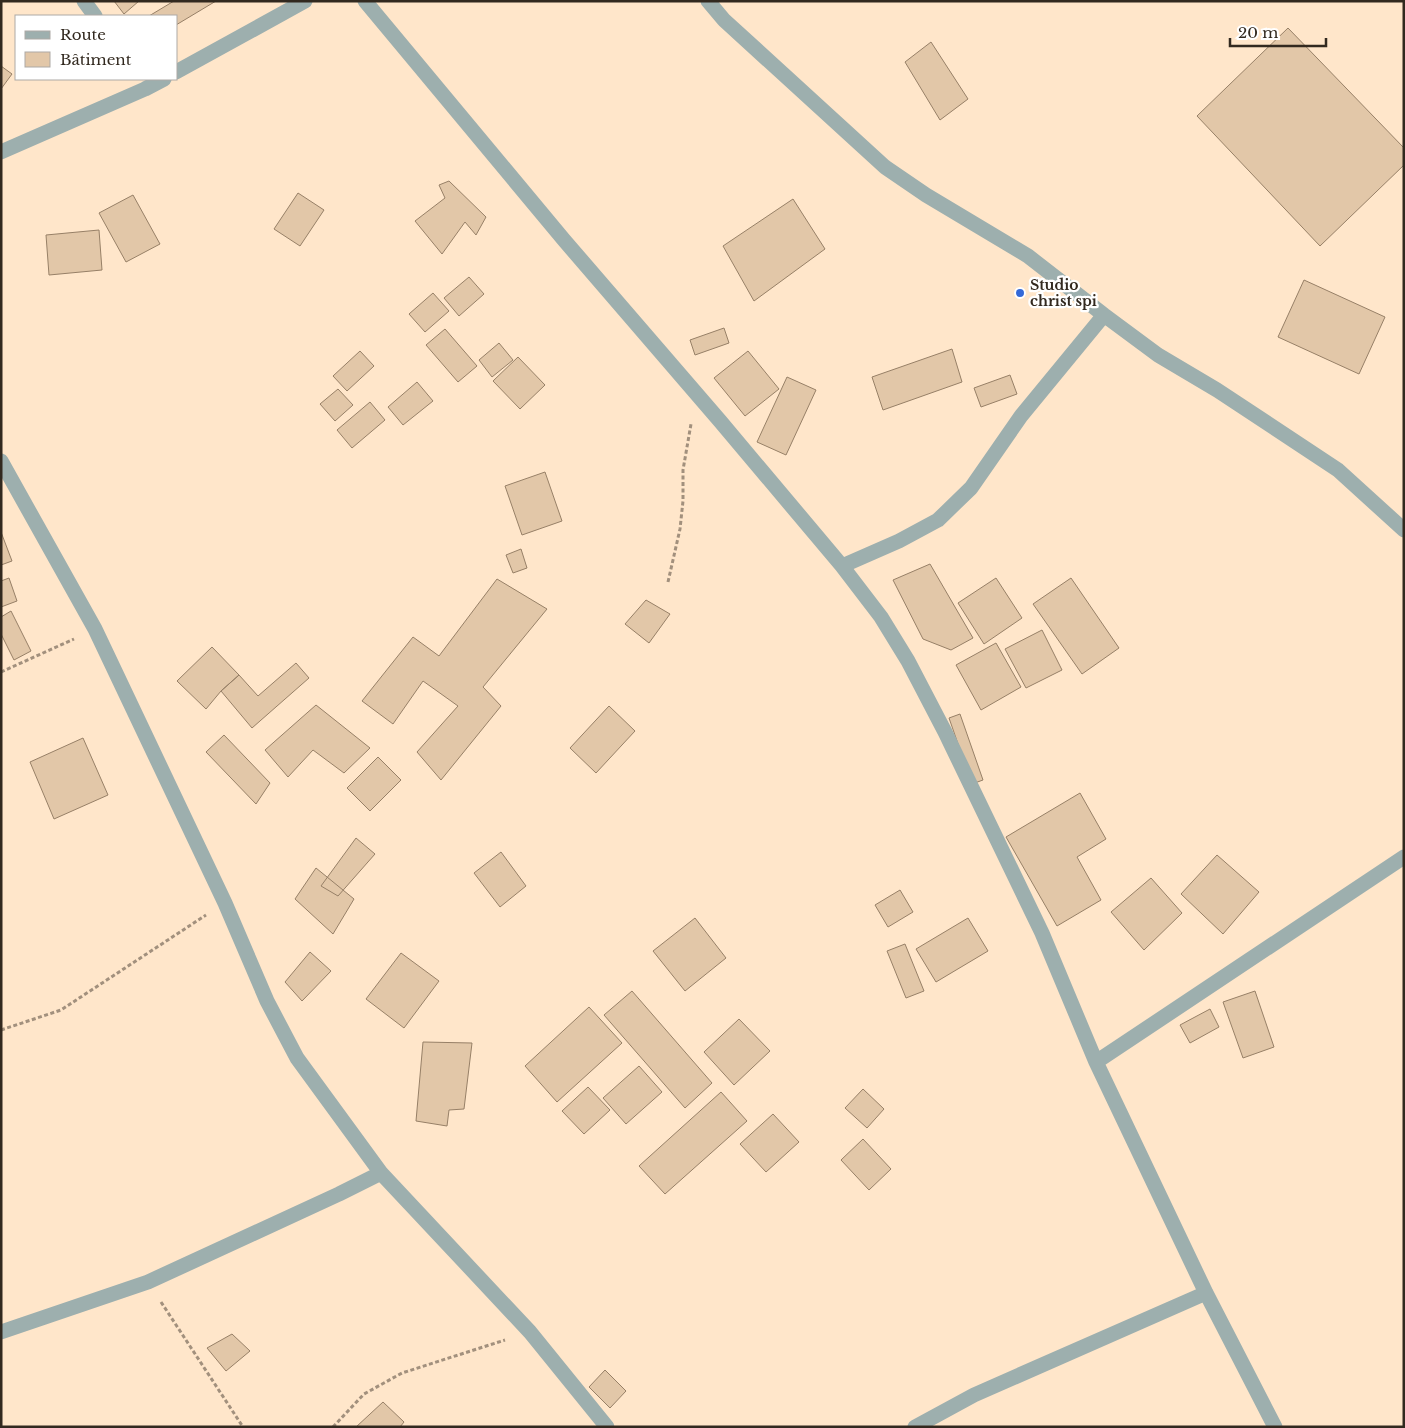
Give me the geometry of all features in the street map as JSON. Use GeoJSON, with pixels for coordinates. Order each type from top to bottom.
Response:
{"type":"FeatureCollection","features":[{"type":"Feature","properties":{"kind":"street"},"geometry":{"type":"LineString","coordinates":[[84,1],[94,15]]}},
{"type":"Feature","properties":{"kind":"street"},"geometry":{"type":"LineString","coordinates":[[178,71],[305,1]]}},
{"type":"Feature","properties":{"kind":"street"},"geometry":{"type":"LineString","coordinates":[[365,1],[564,240],[842,566],[881,617],[908,661],[945,732],[1042,933],[1096,1062],[1206,1293],[1275,1427]]}},
{"type":"Feature","properties":{"kind":"street"},"geometry":{"type":"LineString","coordinates":[[708,1],[724,20],[885,167],[926,195],[1028,256],[1158,355],[1217,390],[1338,470],[1404,530]]}},
{"type":"Feature","properties":{"kind":"street"},"geometry":{"type":"LineString","coordinates":[[1,152],[20,145],[142,84],[160,80]]}},
{"type":"Feature","properties":{"kind":"street"},"geometry":{"type":"LineString","coordinates":[[842,566],[899,541],[938,520],[971,488],[1021,416],[1104,315]]}},
{"type":"Feature","properties":{"kind":"street"},"geometry":{"type":"LineString","coordinates":[[1,461],[95,629],[225,903],[266,1001],[297,1058],[381,1173],[530,1332],[607,1427]]}},
{"type":"Feature","properties":{"kind":"street"},"geometry":{"type":"LineString","coordinates":[[1096,1062],[1404,858]]}},
{"type":"Feature","properties":{"kind":"street"},"geometry":{"type":"LineString","coordinates":[[1,1332],[148,1282],[381,1173]]}},
{"type":"Feature","properties":{"kind":"street"},"geometry":{"type":"LineString","coordinates":[[915,1427],[974,1395],[1206,1293]]}},
{"type":"Feature","properties":{"kind":"path"},"geometry":{"type":"LineString","coordinates":[[668,582],[680,529],[683,501],[683,470],[696,393]]}},
{"type":"Feature","properties":{"kind":"path"},"geometry":{"type":"LineString","coordinates":[[1,672],[95,629]]}},
{"type":"Feature","properties":{"kind":"path"},"geometry":{"type":"LineString","coordinates":[[1,1030],[61,1010],[225,903]]}},
{"type":"Feature","properties":{"kind":"path"},"geometry":{"type":"LineString","coordinates":[[148,1282],[243,1427]]}},
{"type":"Feature","properties":{"kind":"path"},"geometry":{"type":"LineString","coordinates":[[333,1427],[364,1394],[402,1373],[530,1332]]}},
{"type":"Feature","properties":{"kind":"building"},"geometry":{"type":"Polygon","coordinates":[[[114,1],[139,1],[124,14],[114,1]]]}},
{"type":"Feature","properties":{"kind":"building"},"geometry":{"type":"Polygon","coordinates":[[[174,1],[216,1],[178,24],[178,15],[151,15],[174,1]]]}},
{"type":"Feature","properties":{"kind":"building"},"geometry":{"type":"Polygon","coordinates":[[[1288,28],[1404,148],[1404,165],[1320,246],[1197,116],[1288,28]]]}},
{"type":"Feature","properties":{"kind":"building"},"geometry":{"type":"Polygon","coordinates":[[[931,42],[968,99],[940,120],[905,62],[931,42]]]}},
{"type":"Feature","properties":{"kind":"building"},"geometry":{"type":"Polygon","coordinates":[[[1,66],[12,74],[1,89],[1,66]]]}},
{"type":"Feature","properties":{"kind":"building"},"geometry":{"type":"Polygon","coordinates":[[[449,181],[486,217],[476,235],[465,222],[442,254],[415,221],[445,198],[439,185],[449,181]]]}},
{"type":"Feature","properties":{"kind":"building"},"geometry":{"type":"Polygon","coordinates":[[[298,193],[324,210],[300,246],[274,229],[298,193]]]}},
{"type":"Feature","properties":{"kind":"building"},"geometry":{"type":"Polygon","coordinates":[[[133,195],[160,244],[126,262],[99,213],[133,195]]]}},
{"type":"Feature","properties":{"kind":"building"},"geometry":{"type":"Polygon","coordinates":[[[793,199],[825,249],[754,301],[723,246],[793,199]]]}},
{"type":"Feature","properties":{"kind":"building"},"geometry":{"type":"Polygon","coordinates":[[[99,230],[102,270],[49,275],[46,235],[99,230]]]}},
{"type":"Feature","properties":{"kind":"building"},"geometry":{"type":"Polygon","coordinates":[[[469,277],[484,294],[459,316],[444,298],[469,277]]]}},
{"type":"Feature","properties":{"kind":"building"},"geometry":{"type":"Polygon","coordinates":[[[1304,280],[1385,317],[1359,374],[1278,337],[1304,280]]]}},
{"type":"Feature","properties":{"kind":"building"},"geometry":{"type":"Polygon","coordinates":[[[433,293],[449,311],[425,332],[409,314],[433,293]]]}},
{"type":"Feature","properties":{"kind":"building"},"geometry":{"type":"Polygon","coordinates":[[[724,328],[729,343],[695,355],[690,340],[724,328]]]}},
{"type":"Feature","properties":{"kind":"building"},"geometry":{"type":"Polygon","coordinates":[[[445,329],[477,366],[458,382],[426,345],[445,329]]]}},
{"type":"Feature","properties":{"kind":"building"},"geometry":{"type":"Polygon","coordinates":[[[499,343],[513,360],[492,377],[479,360],[499,343]]]}},
{"type":"Feature","properties":{"kind":"building"},"geometry":{"type":"Polygon","coordinates":[[[952,349],[962,382],[883,410],[872,377],[952,349]]]}},
{"type":"Feature","properties":{"kind":"building"},"geometry":{"type":"Polygon","coordinates":[[[360,351],[374,366],[347,391],[333,376],[360,351]]]}},
{"type":"Feature","properties":{"kind":"building"},"geometry":{"type":"Polygon","coordinates":[[[748,351],[779,389],[745,416],[714,378],[748,351]]]}},
{"type":"Feature","properties":{"kind":"building"},"geometry":{"type":"Polygon","coordinates":[[[518,357],[545,385],[520,409],[493,381],[518,357]]]}},
{"type":"Feature","properties":{"kind":"building"},"geometry":{"type":"Polygon","coordinates":[[[1010,375],[1017,394],[981,407],[974,388],[1010,375]]]}},
{"type":"Feature","properties":{"kind":"building"},"geometry":{"type":"Polygon","coordinates":[[[787,377],[816,390],[786,455],[757,442],[787,377]]]}},
{"type":"Feature","properties":{"kind":"building"},"geometry":{"type":"Polygon","coordinates":[[[417,382],[433,401],[403,425],[388,407],[417,382]]]}},
{"type":"Feature","properties":{"kind":"building"},"geometry":{"type":"Polygon","coordinates":[[[338,389],[353,405],[335,421],[320,404],[338,389]]]}},
{"type":"Feature","properties":{"kind":"building"},"geometry":{"type":"Polygon","coordinates":[[[370,402],[385,420],[352,448],[337,430],[370,402]]]}},
{"type":"Feature","properties":{"kind":"building"},"geometry":{"type":"Polygon","coordinates":[[[545,472],[562,521],[522,535],[505,486],[545,472]]]}},
{"type":"Feature","properties":{"kind":"building"},"geometry":{"type":"Polygon","coordinates":[[[1,532],[12,561],[1,565],[1,532]]]}},
{"type":"Feature","properties":{"kind":"building"},"geometry":{"type":"Polygon","coordinates":[[[521,549],[527,568],[513,573],[506,555],[521,549]]]}},
{"type":"Feature","properties":{"kind":"building"},"geometry":{"type":"Polygon","coordinates":[[[930,564],[973,638],[951,650],[923,639],[893,580],[930,564]]]}},
{"type":"Feature","properties":{"kind":"building"},"geometry":{"type":"Polygon","coordinates":[[[9,578],[17,601],[1,607],[1,581],[9,578]]]}},
{"type":"Feature","properties":{"kind":"building"},"geometry":{"type":"Polygon","coordinates":[[[996,578],[1022,618],[984,644],[958,603],[996,578]]]}},
{"type":"Feature","properties":{"kind":"building"},"geometry":{"type":"Polygon","coordinates":[[[1071,578],[1119,648],[1082,674],[1033,604],[1071,578]]]}},
{"type":"Feature","properties":{"kind":"building"},"geometry":{"type":"Polygon","coordinates":[[[497,579],[547,609],[483,687],[501,706],[441,780],[417,752],[458,706],[423,681],[393,724],[362,701],[413,637],[439,656],[497,579]]]}},
{"type":"Feature","properties":{"kind":"building"},"geometry":{"type":"Polygon","coordinates":[[[646,600],[670,614],[649,643],[625,624],[646,600]]]}},
{"type":"Feature","properties":{"kind":"building"},"geometry":{"type":"Polygon","coordinates":[[[11,611],[31,651],[14,660],[1,634],[1,617],[11,611]]]}},
{"type":"Feature","properties":{"kind":"building"},"geometry":{"type":"Polygon","coordinates":[[[1042,630],[1062,670],[1026,688],[1005,649],[1042,630]]]}},
{"type":"Feature","properties":{"kind":"building"},"geometry":{"type":"Polygon","coordinates":[[[996,643],[1021,687],[981,710],[956,665],[996,643]]]}},
{"type":"Feature","properties":{"kind":"building"},"geometry":{"type":"Polygon","coordinates":[[[212,647],[239,675],[221,691],[206,709],[177,681],[212,647]]]}},
{"type":"Feature","properties":{"kind":"building"},"geometry":{"type":"Polygon","coordinates":[[[296,663],[309,678],[252,728],[221,691],[239,675],[258,696],[296,663]]]}},
{"type":"Feature","properties":{"kind":"building"},"geometry":{"type":"Polygon","coordinates":[[[316,705],[370,748],[344,773],[313,750],[288,777],[265,750],[316,705]]]}},
{"type":"Feature","properties":{"kind":"building"},"geometry":{"type":"Polygon","coordinates":[[[609,706],[635,731],[596,773],[570,748],[609,706]]]}},
{"type":"Feature","properties":{"kind":"building"},"geometry":{"type":"Polygon","coordinates":[[[960,714],[983,780],[972,784],[949,718],[960,714]]]}},
{"type":"Feature","properties":{"kind":"building"},"geometry":{"type":"Polygon","coordinates":[[[224,735],[270,783],[256,804],[206,752],[224,735]]]}},
{"type":"Feature","properties":{"kind":"building"},"geometry":{"type":"Polygon","coordinates":[[[83,738],[108,795],[54,819],[30,762],[83,738]]]}},
{"type":"Feature","properties":{"kind":"building"},"geometry":{"type":"Polygon","coordinates":[[[378,757],[401,780],[370,811],[347,788],[378,757]]]}},
{"type":"Feature","properties":{"kind":"building"},"geometry":{"type":"Polygon","coordinates":[[[1080,793],[1106,839],[1077,857],[1101,900],[1057,926],[1006,837],[1080,793]]]}},
{"type":"Feature","properties":{"kind":"building"},"geometry":{"type":"Polygon","coordinates":[[[356,838],[375,854],[338,896],[321,886],[356,838]]]}},
{"type":"Feature","properties":{"kind":"building"},"geometry":{"type":"Polygon","coordinates":[[[501,852],[526,886],[500,907],[474,873],[501,852]]]}},
{"type":"Feature","properties":{"kind":"building"},"geometry":{"type":"Polygon","coordinates":[[[1217,855],[1259,892],[1223,934],[1181,894],[1217,855]]]}},
{"type":"Feature","properties":{"kind":"building"},"geometry":{"type":"Polygon","coordinates":[[[316,868],[354,899],[333,934],[295,899],[316,868]]]}},
{"type":"Feature","properties":{"kind":"building"},"geometry":{"type":"Polygon","coordinates":[[[1151,878],[1182,913],[1144,950],[1111,912],[1151,878]]]}},
{"type":"Feature","properties":{"kind":"building"},"geometry":{"type":"Polygon","coordinates":[[[900,890],[913,912],[888,927],[875,905],[900,890]]]}},
{"type":"Feature","properties":{"kind":"building"},"geometry":{"type":"Polygon","coordinates":[[[695,918],[726,958],[685,991],[653,951],[695,918]]]}},
{"type":"Feature","properties":{"kind":"building"},"geometry":{"type":"Polygon","coordinates":[[[968,918],[988,951],[936,982],[916,949],[968,918]]]}},
{"type":"Feature","properties":{"kind":"building"},"geometry":{"type":"Polygon","coordinates":[[[905,944],[924,991],[906,998],[887,951],[905,944]]]}},
{"type":"Feature","properties":{"kind":"building"},"geometry":{"type":"Polygon","coordinates":[[[310,952],[331,971],[302,1001],[285,982],[310,952]]]}},
{"type":"Feature","properties":{"kind":"building"},"geometry":{"type":"Polygon","coordinates":[[[401,953],[439,981],[404,1028],[366,999],[401,953]]]}},
{"type":"Feature","properties":{"kind":"building"},"geometry":{"type":"Polygon","coordinates":[[[632,991],[712,1083],[685,1108],[604,1015],[632,991]]]}},
{"type":"Feature","properties":{"kind":"building"},"geometry":{"type":"Polygon","coordinates":[[[1255,991],[1274,1047],[1243,1058],[1223,1002],[1255,991]]]}},
{"type":"Feature","properties":{"kind":"building"},"geometry":{"type":"Polygon","coordinates":[[[589,1007],[622,1043],[557,1102],[525,1066],[589,1007]]]}},
{"type":"Feature","properties":{"kind":"building"},"geometry":{"type":"Polygon","coordinates":[[[1210,1009],[1219,1027],[1190,1043],[1180,1025],[1210,1009]]]}},
{"type":"Feature","properties":{"kind":"building"},"geometry":{"type":"Polygon","coordinates":[[[739,1019],[770,1051],[734,1085],[704,1052],[739,1019]]]}},
{"type":"Feature","properties":{"kind":"building"},"geometry":{"type":"Polygon","coordinates":[[[423,1042],[472,1043],[464,1109],[449,1110],[447,1126],[416,1121],[423,1042]]]}},
{"type":"Feature","properties":{"kind":"building"},"geometry":{"type":"Polygon","coordinates":[[[639,1066],[662,1092],[626,1124],[603,1098],[639,1066]]]}},
{"type":"Feature","properties":{"kind":"building"},"geometry":{"type":"Polygon","coordinates":[[[588,1087],[610,1110],[584,1134],[562,1111],[588,1087]]]}},
{"type":"Feature","properties":{"kind":"building"},"geometry":{"type":"Polygon","coordinates":[[[863,1089],[884,1109],[867,1128],[845,1108],[863,1089]]]}},
{"type":"Feature","properties":{"kind":"building"},"geometry":{"type":"Polygon","coordinates":[[[721,1092],[747,1121],[665,1194],[639,1166],[721,1092]]]}},
{"type":"Feature","properties":{"kind":"building"},"geometry":{"type":"Polygon","coordinates":[[[773,1114],[799,1142],[766,1172],[740,1144],[773,1114]]]}},
{"type":"Feature","properties":{"kind":"building"},"geometry":{"type":"Polygon","coordinates":[[[863,1139],[891,1169],[869,1190],[841,1160],[863,1139]]]}},
{"type":"Feature","properties":{"kind":"building"},"geometry":{"type":"Polygon","coordinates":[[[232,1334],[250,1351],[226,1371],[207,1348],[232,1334]]]}},
{"type":"Feature","properties":{"kind":"building"},"geometry":{"type":"Polygon","coordinates":[[[605,1370],[626,1391],[610,1408],[589,1387],[605,1370]]]}},
{"type":"Feature","properties":{"kind":"building"},"geometry":{"type":"Polygon","coordinates":[[[383,1402],[404,1422],[400,1427],[356,1427],[383,1402]]]}},
{"type":"Feature","properties":{"kind":"place","name":"Studio christ spi"},"geometry":{"type":"Point","coordinates":[1020,293]}}]}
